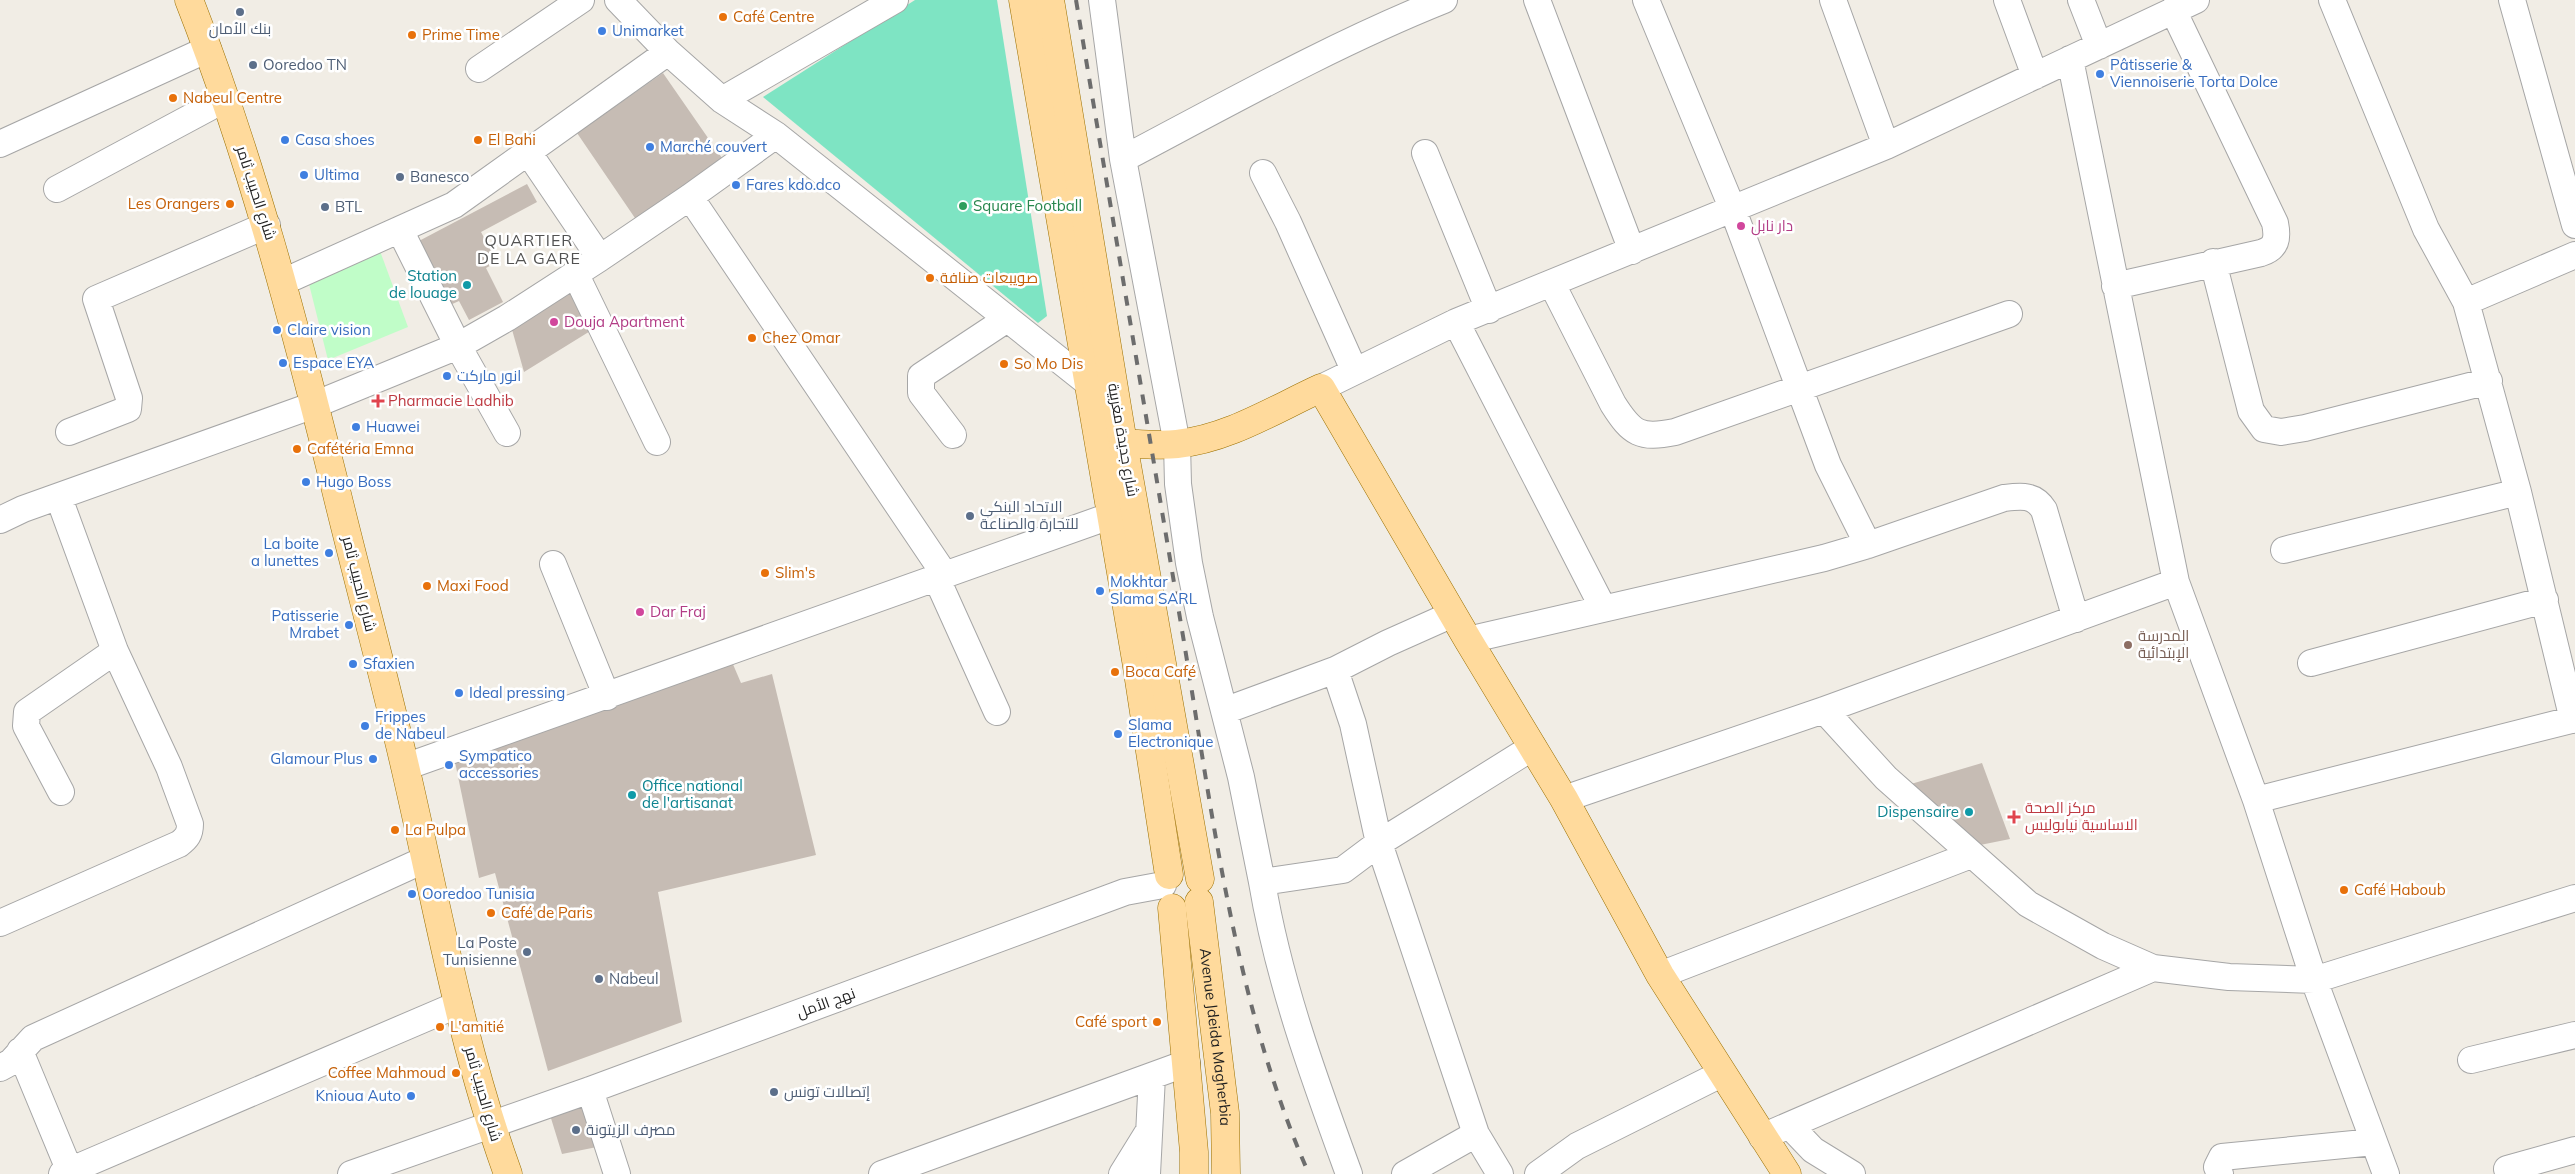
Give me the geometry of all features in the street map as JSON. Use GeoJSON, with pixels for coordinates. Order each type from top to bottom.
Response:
{"type":"FeatureCollection","features":[{"type":"Feature","properties":{"kind":"main road","name":"شارع الحبيب ثامر"},"geometry":{"type":"LineString","coordinates":[[189,0],[225,99],[267,225],[283,282],[405,767],[459,1004],[490,1125],[508,1174]]}},
{"type":"Feature","properties":{"kind":"main road","name":"شارع جديدة مغربية"},"geometry":{"type":"LineString","coordinates":[[1023,0],[1110,516],[1168,889]]}},
{"type":"Feature","properties":{"kind":"main road","name":"شارع جديدة مغربية"},"geometry":{"type":"LineString","coordinates":[[1050,0],[1199,891]]}},
{"type":"Feature","properties":{"kind":"main road"},"geometry":{"type":"LineString","coordinates":[[1123,443],[1177,444],[1224,433],[1321,388],[1468,640],[1564,799],[1660,975],[1721,1074],[1787,1174]]}},
{"type":"Feature","properties":{"kind":"main road"},"geometry":{"type":"LineString","coordinates":[[1185,870],[1199,891],[1187,910],[1168,889],[1185,870]]}},
{"type":"Feature","properties":{"kind":"main road","name":"Avenue Jdeida Magherbia"},"geometry":{"type":"LineString","coordinates":[[1168,889],[1187,1063],[1194,1174]]}},
{"type":"Feature","properties":{"kind":"main road","name":"Avenue Jdeida Magherbia"},"geometry":{"type":"LineString","coordinates":[[1199,891],[1225,1113],[1226,1174]]}},
{"type":"Feature","properties":{"kind":"street"},"geometry":{"type":"LineString","coordinates":[[479,69],[581,0]]}},
{"type":"Feature","properties":{"kind":"street"},"geometry":{"type":"LineString","coordinates":[[722,100],[895,0]]}},
{"type":"Feature","properties":{"kind":"street"},"geometry":{"type":"LineString","coordinates":[[1102,0],[1123,159],[1177,444],[1178,484],[1189,563],[1200,617],[1241,778],[1268,919],[1302,1044],[1349,1174]]}},
{"type":"Feature","properties":{"kind":"street"},"geometry":{"type":"LineString","coordinates":[[1123,159],[1273,80],[1412,13],[1444,0]]}},
{"type":"Feature","properties":{"kind":"street"},"geometry":{"type":"LineString","coordinates":[[1537,0],[1632,251]]}},
{"type":"Feature","properties":{"kind":"street"},"geometry":{"type":"LineString","coordinates":[[1646,0],[1733,210],[1828,465],[1868,545]]}},
{"type":"Feature","properties":{"kind":"street"},"geometry":{"type":"LineString","coordinates":[[1833,0],[1886,146]]}},
{"type":"Feature","properties":{"kind":"street"},"geometry":{"type":"LineString","coordinates":[[2007,0],[2035,76]]}},
{"type":"Feature","properties":{"kind":"street"},"geometry":{"type":"LineString","coordinates":[[2081,0],[2099,46]]}},
{"type":"Feature","properties":{"kind":"street"},"geometry":{"type":"LineString","coordinates":[[2256,800],[2574,720],[2518,492],[2489,380],[2466,302],[2426,229],[2332,0]]}},
{"type":"Feature","properties":{"kind":"street"},"geometry":{"type":"LineString","coordinates":[[2512,0],[2575,225]]}},
{"type":"Feature","properties":{"kind":"street"},"geometry":{"type":"LineString","coordinates":[[626,2],[668,52],[722,100],[776,135],[1087,382]]}},
{"type":"Feature","properties":{"kind":"street"},"geometry":{"type":"LineString","coordinates":[[1321,388],[1354,370],[1456,322],[1886,146],[2184,5],[2268,208],[2277,234],[2276,242],[2268,251],[2213,262],[2115,286]]}},
{"type":"Feature","properties":{"kind":"street"},"geometry":{"type":"LineString","coordinates":[[0,144],[208,49]]}},
{"type":"Feature","properties":{"kind":"street"},"geometry":{"type":"LineString","coordinates":[[283,282],[454,205],[668,52]]}},
{"type":"Feature","properties":{"kind":"street"},"geometry":{"type":"LineString","coordinates":[[2070,59],[2176,582],[2256,800],[2314,980],[2386,1174]]}},
{"type":"Feature","properties":{"kind":"street"},"geometry":{"type":"LineString","coordinates":[[57,189],[225,99]]}},
{"type":"Feature","properties":{"kind":"street"},"geometry":{"type":"LineString","coordinates":[[0,520],[23,509],[59,498],[314,405],[458,346],[507,318],[600,258],[690,197],[776,135]]}},
{"type":"Feature","properties":{"kind":"street"},"geometry":{"type":"LineString","coordinates":[[528,152],[600,258]]}},
{"type":"Feature","properties":{"kind":"street"},"geometry":{"type":"LineString","coordinates":[[1425,153],[1489,310]]}},
{"type":"Feature","properties":{"kind":"street"},"geometry":{"type":"LineString","coordinates":[[1263,173],[1288,222],[1354,370]]}},
{"type":"Feature","properties":{"kind":"street"},"geometry":{"type":"LineString","coordinates":[[690,197],[941,577],[997,712]]}},
{"type":"Feature","properties":{"kind":"street"},"geometry":{"type":"LineString","coordinates":[[69,432],[128,409],[129,398],[96,299],[267,225]]}},
{"type":"Feature","properties":{"kind":"street"},"geometry":{"type":"LineString","coordinates":[[400,230],[458,346],[507,434]]}},
{"type":"Feature","properties":{"kind":"street"},"geometry":{"type":"LineString","coordinates":[[2466,302],[2575,255]]}},
{"type":"Feature","properties":{"kind":"street"},"geometry":{"type":"LineString","coordinates":[[2213,262],[2251,411],[2264,430],[2280,432],[2305,428],[2489,380]]}},
{"type":"Feature","properties":{"kind":"street"},"geometry":{"type":"LineString","coordinates":[[575,273],[657,442]]}},
{"type":"Feature","properties":{"kind":"street"},"geometry":{"type":"LineString","coordinates":[[1552,284],[1613,404],[1625,423],[1642,435],[1653,436],[1674,432],[2009,314]]}},
{"type":"Feature","properties":{"kind":"street"},"geometry":{"type":"LineString","coordinates":[[953,436],[921,393],[921,376],[1008,319]]}},
{"type":"Feature","properties":{"kind":"street"},"geometry":{"type":"LineString","coordinates":[[1456,322],[1603,608]]}},
{"type":"Feature","properties":{"kind":"street"},"geometry":{"type":"LineString","coordinates":[[2284,550],[2518,492]]}},
{"type":"Feature","properties":{"kind":"street"},"geometry":{"type":"LineString","coordinates":[[1468,640],[1824,558],[1868,545],[2004,498],[2022,496],[2032,498],[2040,503],[2044,510],[2076,619]]}},
{"type":"Feature","properties":{"kind":"street"},"geometry":{"type":"LineString","coordinates":[[0,923],[179,844],[186,839],[190,832],[190,824],[169,767],[116,650],[59,498]]}},
{"type":"Feature","properties":{"kind":"street"},"geometry":{"type":"LineString","coordinates":[[405,767],[607,697],[1110,516]]}},
{"type":"Feature","properties":{"kind":"street"},"geometry":{"type":"LineString","coordinates":[[553,564],[607,697]]}},
{"type":"Feature","properties":{"kind":"street"},"geometry":{"type":"LineString","coordinates":[[1564,799],[1824,710],[2176,582]]}},
{"type":"Feature","properties":{"kind":"street"},"geometry":{"type":"LineString","coordinates":[[2311,663],[2545,600]]}},
{"type":"Feature","properties":{"kind":"street"},"geometry":{"type":"LineString","coordinates":[[1224,711],[1335,670],[1388,643],[1453,614]]}},
{"type":"Feature","properties":{"kind":"street"},"geometry":{"type":"LineString","coordinates":[[61,792],[26,726],[27,712],[116,650]]}},
{"type":"Feature","properties":{"kind":"street"},"geometry":{"type":"LineString","coordinates":[[1335,670],[1353,724],[1379,843],[1476,1134],[1500,1174]]}},
{"type":"Feature","properties":{"kind":"street"},"geometry":{"type":"LineString","coordinates":[[1824,710],[1886,778],[2028,904],[2103,946],[2154,968],[2229,977],[2314,980],[2575,898]]}},
{"type":"Feature","properties":{"kind":"street"},"geometry":{"type":"LineString","coordinates":[[1262,882],[1343,870],[1379,843],[1533,748]]}},
{"type":"Feature","properties":{"kind":"street"},"geometry":{"type":"LineString","coordinates":[[1660,975],[1971,855]]}},
{"type":"Feature","properties":{"kind":"street"},"geometry":{"type":"LineString","coordinates":[[0,1068],[11,1062],[33,1038],[426,859]]}},
{"type":"Feature","properties":{"kind":"street","name":"نهج الأمل"},"geometry":{"type":"LineString","coordinates":[[351,1174],[590,1090],[1125,892],[1168,889]]}},
{"type":"Feature","properties":{"kind":"street"},"geometry":{"type":"LineString","coordinates":[[1762,1137],[2154,968]]}},
{"type":"Feature","properties":{"kind":"street"},"geometry":{"type":"LineString","coordinates":[[20,1051],[68,1173],[459,1004]]}},
{"type":"Feature","properties":{"kind":"street"},"geometry":{"type":"LineString","coordinates":[[2471,1060],[2575,1035]]}},
{"type":"Feature","properties":{"kind":"street"},"geometry":{"type":"LineString","coordinates":[[882,1174],[1187,1063]]}},
{"type":"Feature","properties":{"kind":"street"},"geometry":{"type":"LineString","coordinates":[[1538,1174],[1577,1146],[1721,1074]]}},
{"type":"Feature","properties":{"kind":"street"},"geometry":{"type":"LineString","coordinates":[[1147,1174],[1152,1076]]}},
{"type":"Feature","properties":{"kind":"street"},"geometry":{"type":"LineString","coordinates":[[590,1090],[618,1174]]}},
{"type":"Feature","properties":{"kind":"street"},"geometry":{"type":"LineString","coordinates":[[1790,1126],[1813,1150],[1852,1174]]}},
{"type":"Feature","properties":{"kind":"street"},"geometry":{"type":"LineString","coordinates":[[1122,1174],[1149,1131]]}},
{"type":"Feature","properties":{"kind":"street"},"geometry":{"type":"LineString","coordinates":[[1405,1174],[1476,1134]]}},
{"type":"Feature","properties":{"kind":"street"},"geometry":{"type":"LineString","coordinates":[[2220,1174],[2217,1167],[2222,1157],[2374,1142]]}},
{"type":"Feature","properties":{"kind":"street"},"geometry":{"type":"LineString","coordinates":[[415,1174],[425,1149]]}},
{"type":"Feature","properties":{"kind":"street"},"geometry":{"type":"LineString","coordinates":[[2506,1169],[2575,1150]]}},
{"type":"Feature","properties":{"kind":"green space","name":"Square Football"},"geometry":{"type":"Polygon","coordinates":[[[915,0],[997,0],[1047,316],[1038,323],[763,97],[915,0]]]}},
{"type":"Feature","properties":{"kind":"green space"},"geometry":{"type":"Polygon","coordinates":[[[380,251],[408,327],[328,360],[309,284],[380,251]]]}},
{"type":"Feature","properties":{"kind":"building","name":"Marché couvert"},"geometry":{"type":"Polygon","coordinates":[[[663,73],[724,161],[637,221],[577,133],[663,73]]]}},
{"type":"Feature","properties":{"kind":"building","name":"Station de louage"},"geometry":{"type":"Polygon","coordinates":[[[527,184],[537,202],[481,232],[497,262],[486,268],[503,302],[469,320],[459,301],[450,305],[417,242],[527,184]]]}},
{"type":"Feature","properties":{"kind":"building","name":"Douja Apartment"},"geometry":{"type":"Polygon","coordinates":[[[572,277],[600,325],[524,372],[509,319],[572,277]]]}},
{"type":"Feature","properties":{"kind":"building","name":"Office national de l'artisanat"},"geometry":{"type":"Polygon","coordinates":[[[732,662],[741,683],[772,674],[816,855],[658,892],[682,1022],[548,1071],[495,873],[479,878],[455,762],[732,662]]]}},
{"type":"Feature","properties":{"kind":"building","name":"Dispensaire"},"geometry":{"type":"Polygon","coordinates":[[[1982,763],[2010,839],[1975,846],[1911,784],[1982,763]]]}},
{"type":"Feature","properties":{"kind":"building","name":"مصرف الزيتونة"},"geometry":{"type":"Polygon","coordinates":[[[589,1101],[602,1146],[562,1154],[550,1115],[589,1101]]]}},
{"type":"Feature","properties":{"kind":"railway"},"geometry":{"type":"LineString","coordinates":[[1076,0],[1205,777],[1230,913],[1245,980],[1263,1046],[1284,1111],[1309,1174]]}},
{"type":"Feature","properties":{"kind":"place","name":"بنك الأمان"},"geometry":{"type":"Point","coordinates":[240,12]}},
{"type":"Feature","properties":{"kind":"place","name":"Café Centre"},"geometry":{"type":"Point","coordinates":[723,17]}},
{"type":"Feature","properties":{"kind":"place","name":"Unimarket"},"geometry":{"type":"Point","coordinates":[602,31]}},
{"type":"Feature","properties":{"kind":"place","name":"Prime Time"},"geometry":{"type":"Point","coordinates":[412,35]}},
{"type":"Feature","properties":{"kind":"place","name":"Ooredoo TN"},"geometry":{"type":"Point","coordinates":[253,65]}},
{"type":"Feature","properties":{"kind":"place","name":"Pâtisserie & Viennoiserie Torta Dolce"},"geometry":{"type":"Point","coordinates":[2100,74]}},
{"type":"Feature","properties":{"kind":"place","name":"Nabeul Centre"},"geometry":{"type":"Point","coordinates":[173,98]}},
{"type":"Feature","properties":{"kind":"place","name":"Casa shoes"},"geometry":{"type":"Point","coordinates":[285,140]}},
{"type":"Feature","properties":{"kind":"place","name":"El Bahi"},"geometry":{"type":"Point","coordinates":[478,140]}},
{"type":"Feature","properties":{"kind":"place","name":"Marché couvert"},"geometry":{"type":"Point","coordinates":[650,147]}},
{"type":"Feature","properties":{"kind":"place","name":"Ultima"},"geometry":{"type":"Point","coordinates":[304,175]}},
{"type":"Feature","properties":{"kind":"place","name":"Banesco"},"geometry":{"type":"Point","coordinates":[400,177]}},
{"type":"Feature","properties":{"kind":"place","name":"Fares kdo.dco"},"geometry":{"type":"Point","coordinates":[736,185]}},
{"type":"Feature","properties":{"kind":"place","name":"Les Orangers"},"geometry":{"type":"Point","coordinates":[230,204]}},
{"type":"Feature","properties":{"kind":"place","name":"Square Football"},"geometry":{"type":"Point","coordinates":[963,206]}},
{"type":"Feature","properties":{"kind":"place","name":"BTL"},"geometry":{"type":"Point","coordinates":[325,207]}},
{"type":"Feature","properties":{"kind":"place","name":"دار نابل"},"geometry":{"type":"Point","coordinates":[1741,226]}},
{"type":"Feature","properties":{"kind":"place","name":"صويبعات صنافة"},"geometry":{"type":"Point","coordinates":[930,278]}},
{"type":"Feature","properties":{"kind":"place","name":"Station de louage"},"geometry":{"type":"Point","coordinates":[467,285]}},
{"type":"Feature","properties":{"kind":"place","name":"Douja Apartment"},"geometry":{"type":"Point","coordinates":[554,322]}},
{"type":"Feature","properties":{"kind":"place","name":"Claire vision"},"geometry":{"type":"Point","coordinates":[277,330]}},
{"type":"Feature","properties":{"kind":"place","name":"Chez Omar"},"geometry":{"type":"Point","coordinates":[752,338]}},
{"type":"Feature","properties":{"kind":"place","name":"Espace EYA"},"geometry":{"type":"Point","coordinates":[283,363]}},
{"type":"Feature","properties":{"kind":"place","name":"So Mo Dis"},"geometry":{"type":"Point","coordinates":[1004,364]}},
{"type":"Feature","properties":{"kind":"place","name":"انور ماركت"},"geometry":{"type":"Point","coordinates":[447,376]}},
{"type":"Feature","properties":{"kind":"place","name":"Pharmacie Ladhib"},"geometry":{"type":"Point","coordinates":[378,401]}},
{"type":"Feature","properties":{"kind":"place","name":"Huawei"},"geometry":{"type":"Point","coordinates":[356,427]}},
{"type":"Feature","properties":{"kind":"place","name":"Cafétéria Emna"},"geometry":{"type":"Point","coordinates":[297,449]}},
{"type":"Feature","properties":{"kind":"place","name":"Hugo Boss"},"geometry":{"type":"Point","coordinates":[306,482]}},
{"type":"Feature","properties":{"kind":"place","name":"الاتحاد البنكي للتجارة والصناعة"},"geometry":{"type":"Point","coordinates":[970,516]}},
{"type":"Feature","properties":{"kind":"place","name":"La boite a lunettes"},"geometry":{"type":"Point","coordinates":[329,553]}},
{"type":"Feature","properties":{"kind":"place","name":"Slim's"},"geometry":{"type":"Point","coordinates":[765,573]}},
{"type":"Feature","properties":{"kind":"place","name":"Maxi Food"},"geometry":{"type":"Point","coordinates":[427,586]}},
{"type":"Feature","properties":{"kind":"place","name":"Mokhtar Slama SARL"},"geometry":{"type":"Point","coordinates":[1100,591]}},
{"type":"Feature","properties":{"kind":"place","name":"Dar Fraj"},"geometry":{"type":"Point","coordinates":[640,612]}},
{"type":"Feature","properties":{"kind":"place","name":"Patisserie Mrabet"},"geometry":{"type":"Point","coordinates":[349,625]}},
{"type":"Feature","properties":{"kind":"place","name":"المدرسة الإبتدائية"},"geometry":{"type":"Point","coordinates":[2128,645]}},
{"type":"Feature","properties":{"kind":"place","name":"Sfaxien"},"geometry":{"type":"Point","coordinates":[353,664]}},
{"type":"Feature","properties":{"kind":"place","name":"Boca Café"},"geometry":{"type":"Point","coordinates":[1115,672]}},
{"type":"Feature","properties":{"kind":"place","name":"Ideal pressing"},"geometry":{"type":"Point","coordinates":[459,693]}},
{"type":"Feature","properties":{"kind":"place","name":"Frippes de Nabeul"},"geometry":{"type":"Point","coordinates":[365,726]}},
{"type":"Feature","properties":{"kind":"place","name":"Slama Electronique"},"geometry":{"type":"Point","coordinates":[1118,734]}},
{"type":"Feature","properties":{"kind":"place","name":"Glamour Plus"},"geometry":{"type":"Point","coordinates":[373,759]}},
{"type":"Feature","properties":{"kind":"place","name":"Sympatico accessories"},"geometry":{"type":"Point","coordinates":[449,765]}},
{"type":"Feature","properties":{"kind":"place","name":"Office national de l'artisanat"},"geometry":{"type":"Point","coordinates":[632,795]}},
{"type":"Feature","properties":{"kind":"place","name":"Dispensaire"},"geometry":{"type":"Point","coordinates":[1969,812]}},
{"type":"Feature","properties":{"kind":"place","name":"مركز الصحة الاساسية نيابوليس"},"geometry":{"type":"Point","coordinates":[2014,817]}},
{"type":"Feature","properties":{"kind":"place","name":"La Pulpa"},"geometry":{"type":"Point","coordinates":[395,830]}},
{"type":"Feature","properties":{"kind":"place","name":"Café Haboub"},"geometry":{"type":"Point","coordinates":[2344,890]}},
{"type":"Feature","properties":{"kind":"place","name":"Ooredoo Tunisia"},"geometry":{"type":"Point","coordinates":[412,894]}},
{"type":"Feature","properties":{"kind":"place","name":"Café de Paris"},"geometry":{"type":"Point","coordinates":[491,913]}},
{"type":"Feature","properties":{"kind":"place","name":"La Poste Tunisienne"},"geometry":{"type":"Point","coordinates":[527,952]}},
{"type":"Feature","properties":{"kind":"place","name":"Nabeul"},"geometry":{"type":"Point","coordinates":[599,979]}},
{"type":"Feature","properties":{"kind":"place","name":"Café sport"},"geometry":{"type":"Point","coordinates":[1157,1022]}},
{"type":"Feature","properties":{"kind":"place","name":"L'amitié"},"geometry":{"type":"Point","coordinates":[440,1027]}},
{"type":"Feature","properties":{"kind":"place","name":"Coffee Mahmoud"},"geometry":{"type":"Point","coordinates":[456,1073]}},
{"type":"Feature","properties":{"kind":"place","name":"إتصالات تونس"},"geometry":{"type":"Point","coordinates":[774,1092]}},
{"type":"Feature","properties":{"kind":"place","name":"Knioua Auto"},"geometry":{"type":"Point","coordinates":[411,1096]}},
{"type":"Feature","properties":{"kind":"place","name":"مصرف الزيتونة"},"geometry":{"type":"Point","coordinates":[576,1130]}},
{"type":"Feature","properties":{"kind":"district","name":"QUARTIER DE LA GARE"},"geometry":{"type":"Point","coordinates":[529,249]}}]}
